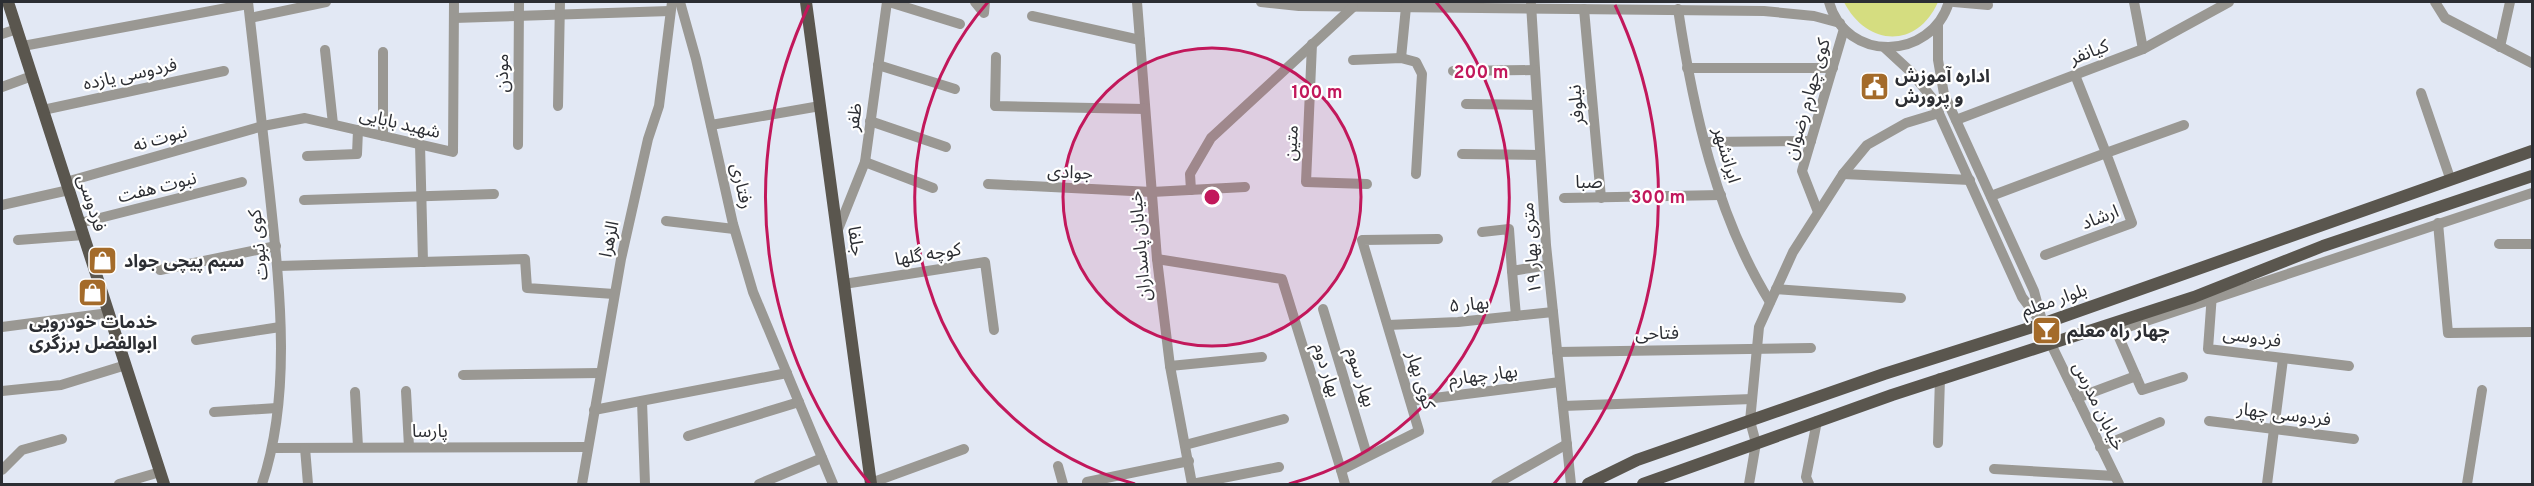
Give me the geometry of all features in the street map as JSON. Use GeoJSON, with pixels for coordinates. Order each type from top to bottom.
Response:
{"type":"FeatureCollection","features":[{"type":"Feature","properties":{"kind":"main road","name":"فردوسی"},"geometry":{"type":"LineString","coordinates":[[8,2],[162,478]]}},
{"type":"Feature","properties":{"kind":"main road","name":"جلفا"},"geometry":{"type":"LineString","coordinates":[[806,2],[871,484]]}},
{"type":"Feature","properties":{"kind":"main road","name":"بلوار معلم"},"geometry":{"type":"LineString","coordinates":[[1588,484],[1637,460],[1884,374],[2042,324],[2450,178],[2532,151]]}},
{"type":"Feature","properties":{"kind":"main road"},"geometry":{"type":"LineString","coordinates":[[1643,484],[1940,378],[2050,342],[2115,327],[2212,295],[2323,246],[2532,176]]}},
{"type":"Feature","properties":{"kind":"main road"},"geometry":{"type":"LineString","coordinates":[[2042,324],[2050,342]]}},
{"type":"Feature","properties":{"kind":"street"},"geometry":{"type":"LineString","coordinates":[[250,18],[326,2]]}},
{"type":"Feature","properties":{"kind":"street","name":"شهید بابایی"},"geometry":{"type":"LineString","coordinates":[[262,126],[305,118],[453,152],[454,2]]}},
{"type":"Feature","properties":{"kind":"street","name":"موذن"},"geometry":{"type":"LineString","coordinates":[[518,145],[519,2]]}},
{"type":"Feature","properties":{"kind":"street"},"geometry":{"type":"LineString","coordinates":[[558,106],[560,2]]}},
{"type":"Feature","properties":{"kind":"street","name":"رفتاری"},"geometry":{"type":"LineString","coordinates":[[680,2],[735,229],[753,292],[833,484]]}},
{"type":"Feature","properties":{"kind":"street"},"geometry":{"type":"LineString","coordinates":[[888,2],[960,24]]}},
{"type":"Feature","properties":{"kind":"street","name":"ظفر"},"geometry":{"type":"LineString","coordinates":[[837,232],[865,162],[888,2]]}},
{"type":"Feature","properties":{"kind":"street"},"geometry":{"type":"LineString","coordinates":[[975,2],[984,13],[985,2]]}},
{"type":"Feature","properties":{"kind":"street","name":"خیابان پاسداران"},"geometry":{"type":"LineString","coordinates":[[1137,2],[1157,259],[1170,366],[1192,484]]}},
{"type":"Feature","properties":{"kind":"street"},"geometry":{"type":"LineString","coordinates":[[1261,2],[1299,6],[1406,8],[1531,5],[1584,9],[1764,11],[1814,16],[1842,26]]}},
{"type":"Feature","properties":{"kind":"street"},"geometry":{"type":"LineString","coordinates":[[1829,2],[1832,12],[1842,26],[1856,38],[1885,48],[1911,72],[1932,98],[2022,297],[2042,324]]}},
{"type":"Feature","properties":{"kind":"street"},"geometry":{"type":"LineString","coordinates":[[1885,48],[1905,46],[1923,38],[1938,24],[1949,2]]}},
{"type":"Feature","properties":{"kind":"street"},"geometry":{"type":"LineString","coordinates":[[1954,2],[1988,6]]}},
{"type":"Feature","properties":{"kind":"street"},"geometry":{"type":"LineString","coordinates":[[2134,2],[2143,49]]}},
{"type":"Feature","properties":{"kind":"street","name":"کیانفر"},"geometry":{"type":"LineString","coordinates":[[1956,120],[2143,49],[2229,2]]}},
{"type":"Feature","properties":{"kind":"street"},"geometry":{"type":"LineString","coordinates":[[2434,2],[2445,18],[2532,63]]}},
{"type":"Feature","properties":{"kind":"street"},"geometry":{"type":"LineString","coordinates":[[2500,47],[2510,2]]}},
{"type":"Feature","properties":{"kind":"street"},"geometry":{"type":"LineString","coordinates":[[23,46],[248,3]]}},
{"type":"Feature","properties":{"kind":"street","name":"کوی نبوت"},"geometry":{"type":"LineString","coordinates":[[248,3],[278,266],[280,327],[277,408],[272,448],[262,484]]}},
{"type":"Feature","properties":{"kind":"street","name":"۱۹ متری بهار"},"geometry":{"type":"LineString","coordinates":[[1531,5],[1548,265],[1571,484]]}},
{"type":"Feature","properties":{"kind":"street"},"geometry":{"type":"LineString","coordinates":[[454,18],[560,15],[671,6]]}},
{"type":"Feature","properties":{"kind":"street","name":"الزهرا"},"geometry":{"type":"LineString","coordinates":[[582,484],[614,294],[648,139],[659,106],[671,6]]}},
{"type":"Feature","properties":{"kind":"street"},"geometry":{"type":"LineString","coordinates":[[1191,190],[1190,174],[1211,138],[1353,7]]}},
{"type":"Feature","properties":{"kind":"street"},"geometry":{"type":"LineString","coordinates":[[1401,58],[1406,8]]}},
{"type":"Feature","properties":{"kind":"street","name":"نیلوفر"},"geometry":{"type":"LineString","coordinates":[[1584,9],[1601,198]]}},
{"type":"Feature","properties":{"kind":"street","name":"ایرانشهر"},"geometry":{"type":"LineString","coordinates":[[1678,9],[1687,68],[1728,219],[1752,272],[1770,302]]}},
{"type":"Feature","properties":{"kind":"street"},"geometry":{"type":"LineString","coordinates":[[1032,16],[1140,40]]}},
{"type":"Feature","properties":{"kind":"street"},"geometry":{"type":"LineString","coordinates":[[1938,24],[1938,60],[1944,94],[2034,291],[2042,324]]}},
{"type":"Feature","properties":{"kind":"street","name":"کوی چهارم رضوان"},"geometry":{"type":"LineString","coordinates":[[1818,212],[1802,171],[1833,68],[1842,26]]}},
{"type":"Feature","properties":{"kind":"street"},"geometry":{"type":"LineString","coordinates":[[2,34],[17,29]]}},
{"type":"Feature","properties":{"kind":"street","name":"متین"},"geometry":{"type":"LineString","coordinates":[[1312,44],[1306,182],[1367,184]]}},
{"type":"Feature","properties":{"kind":"street"},"geometry":{"type":"LineString","coordinates":[[325,50],[333,124]]}},
{"type":"Feature","properties":{"kind":"street"},"geometry":{"type":"LineString","coordinates":[[383,52],[383,136]]}},
{"type":"Feature","properties":{"kind":"street"},"geometry":{"type":"LineString","coordinates":[[996,57],[994,106],[1145,109]]}},
{"type":"Feature","properties":{"kind":"street"},"geometry":{"type":"LineString","coordinates":[[1353,60],[1401,58],[1416,62],[1422,74],[1416,174]]}},
{"type":"Feature","properties":{"kind":"street"},"geometry":{"type":"LineString","coordinates":[[878,64],[955,89]]}},
{"type":"Feature","properties":{"kind":"street"},"geometry":{"type":"LineString","coordinates":[[1687,68],[1833,68]]}},
{"type":"Feature","properties":{"kind":"street"},"geometry":{"type":"LineString","coordinates":[[1453,71],[1535,70]]}},
{"type":"Feature","properties":{"kind":"street","name":"فردوسی یازده"},"geometry":{"type":"LineString","coordinates":[[43,110],[224,71]]}},
{"type":"Feature","properties":{"kind":"street","name":"ارشاد"},"geometry":{"type":"LineString","coordinates":[[2044,255],[2132,223],[2075,75]]}},
{"type":"Feature","properties":{"kind":"street"},"geometry":{"type":"LineString","coordinates":[[2,87],[32,76]]}},
{"type":"Feature","properties":{"kind":"street"},"geometry":{"type":"LineString","coordinates":[[2421,93],[2450,178]]}},
{"type":"Feature","properties":{"kind":"street"},"geometry":{"type":"LineString","coordinates":[[1466,104],[1537,105]]}},
{"type":"Feature","properties":{"kind":"street"},"geometry":{"type":"LineString","coordinates":[[711,125],[820,106]]}},
{"type":"Feature","properties":{"kind":"street"},"geometry":{"type":"LineString","coordinates":[[1749,484],[1756,443],[1750,421],[1759,327],[1793,252],[1843,174],[1867,145],[1906,123],[1939,113]]}},
{"type":"Feature","properties":{"kind":"street"},"geometry":{"type":"LineString","coordinates":[[870,121],[946,147]]}},
{"type":"Feature","properties":{"kind":"street"},"geometry":{"type":"LineString","coordinates":[[1991,196],[2184,125]]}},
{"type":"Feature","properties":{"kind":"street","name":"نبوت نه"},"geometry":{"type":"LineString","coordinates":[[2,205],[262,126]]}},
{"type":"Feature","properties":{"kind":"street"},"geometry":{"type":"LineString","coordinates":[[307,156],[357,153],[358,130]]}},
{"type":"Feature","properties":{"kind":"street"},"geometry":{"type":"LineString","coordinates":[[1706,142],[1811,141]]}},
{"type":"Feature","properties":{"kind":"street"},"geometry":{"type":"LineString","coordinates":[[420,144],[423,262]]}},
{"type":"Feature","properties":{"kind":"street"},"geometry":{"type":"LineString","coordinates":[[1462,154],[1540,155]]}},
{"type":"Feature","properties":{"kind":"street"},"geometry":{"type":"LineString","coordinates":[[865,162],[933,188]]}},
{"type":"Feature","properties":{"kind":"street"},"geometry":{"type":"LineString","coordinates":[[1843,174],[1970,180]]}},
{"type":"Feature","properties":{"kind":"street","name":"نبوت هفت"},"geometry":{"type":"LineString","coordinates":[[18,240],[82,229],[242,182]]}},
{"type":"Feature","properties":{"kind":"street","name":"جوادی"},"geometry":{"type":"LineString","coordinates":[[987,184],[1152,192],[1245,187]]}},
{"type":"Feature","properties":{"kind":"street"},"geometry":{"type":"LineString","coordinates":[[2212,295],[2532,192]]}},
{"type":"Feature","properties":{"kind":"street"},"geometry":{"type":"LineString","coordinates":[[304,200],[494,194]]}},
{"type":"Feature","properties":{"kind":"street","name":"صبا"},"geometry":{"type":"LineString","coordinates":[[1564,198],[1721,195]]}},
{"type":"Feature","properties":{"kind":"street"},"geometry":{"type":"LineString","coordinates":[[666,221],[735,229]]}},
{"type":"Feature","properties":{"kind":"street"},"geometry":{"type":"LineString","coordinates":[[2438,223],[2448,333],[2532,332]]}},
{"type":"Feature","properties":{"kind":"street"},"geometry":{"type":"LineString","coordinates":[[1482,232],[1509,229],[1516,316]]}},
{"type":"Feature","properties":{"kind":"street","name":"کوی بهار"},"geometry":{"type":"LineString","coordinates":[[1341,470],[1419,430],[1362,240],[1438,239]]}},
{"type":"Feature","properties":{"kind":"street"},"geometry":{"type":"LineString","coordinates":[[2499,244],[2532,244]]}},
{"type":"Feature","properties":{"kind":"street"},"geometry":{"type":"LineString","coordinates":[[160,270],[276,246]]}},
{"type":"Feature","properties":{"kind":"street"},"geometry":{"type":"LineString","coordinates":[[278,266],[525,259],[527,288],[614,294]]}},
{"type":"Feature","properties":{"kind":"street","name":"بهار دوم"},"geometry":{"type":"LineString","coordinates":[[1157,259],[1282,279],[1341,470]]}},
{"type":"Feature","properties":{"kind":"street","name":"کوچه گلها"},"geometry":{"type":"LineString","coordinates":[[844,284],[985,262],[993,330]]}},
{"type":"Feature","properties":{"kind":"street"},"geometry":{"type":"LineString","coordinates":[[1512,271],[1548,265]]}},
{"type":"Feature","properties":{"kind":"street"},"geometry":{"type":"LineString","coordinates":[[1776,289],[1901,298]]}},
{"type":"Feature","properties":{"kind":"street","name":"فردوسی"},"geometry":{"type":"LineString","coordinates":[[2212,295],[2208,349],[2349,366]]}},
{"type":"Feature","properties":{"kind":"street","name":"بهار سوم"},"geometry":{"type":"LineString","coordinates":[[1323,309],[1368,455]]}},
{"type":"Feature","properties":{"kind":"street","name":"بهار ۵"},"geometry":{"type":"LineString","coordinates":[[1388,325],[1458,322],[1553,312]]}},
{"type":"Feature","properties":{"kind":"street"},"geometry":{"type":"LineString","coordinates":[[2,327],[109,313]]}},
{"type":"Feature","properties":{"kind":"street"},"geometry":{"type":"LineString","coordinates":[[196,340],[280,327]]}},
{"type":"Feature","properties":{"kind":"street"},"geometry":{"type":"LineString","coordinates":[[2115,327],[2142,390],[2183,377]]}},
{"type":"Feature","properties":{"kind":"street","name":"خیابان مدرس"},"geometry":{"type":"LineString","coordinates":[[2050,342],[2117,480]]}},
{"type":"Feature","properties":{"kind":"street","name":"فتاحی"},"geometry":{"type":"LineString","coordinates":[[1557,352],[1811,348]]}},
{"type":"Feature","properties":{"kind":"street"},"geometry":{"type":"LineString","coordinates":[[1170,366],[1262,357]]}},
{"type":"Feature","properties":{"kind":"street"},"geometry":{"type":"LineString","coordinates":[[2267,484],[2283,359]]}},
{"type":"Feature","properties":{"kind":"street"},"geometry":{"type":"LineString","coordinates":[[2,392],[61,385],[126,365]]}},
{"type":"Feature","properties":{"kind":"street"},"geometry":{"type":"LineString","coordinates":[[463,375],[600,373]]}},
{"type":"Feature","properties":{"kind":"street"},"geometry":{"type":"LineString","coordinates":[[594,410],[787,373]]}},
{"type":"Feature","properties":{"kind":"street"},"geometry":{"type":"LineString","coordinates":[[2077,398],[2136,376]]}},
{"type":"Feature","properties":{"kind":"street"},"geometry":{"type":"LineString","coordinates":[[1938,442],[1940,378]]}},
{"type":"Feature","properties":{"kind":"street","name":"بهار چهارم"},"geometry":{"type":"LineString","coordinates":[[1411,401],[1560,382]]}},
{"type":"Feature","properties":{"kind":"street"},"geometry":{"type":"LineString","coordinates":[[2467,484],[2482,390]]}},
{"type":"Feature","properties":{"kind":"street"},"geometry":{"type":"LineString","coordinates":[[406,391],[409,447]]}},
{"type":"Feature","properties":{"kind":"street"},"geometry":{"type":"LineString","coordinates":[[355,392],[358,447]]}},
{"type":"Feature","properties":{"kind":"street"},"geometry":{"type":"LineString","coordinates":[[1563,406],[1752,399]]}},
{"type":"Feature","properties":{"kind":"street"},"geometry":{"type":"LineString","coordinates":[[642,400],[645,484]]}},
{"type":"Feature","properties":{"kind":"street"},"geometry":{"type":"LineString","coordinates":[[688,436],[799,402]]}},
{"type":"Feature","properties":{"kind":"street"},"geometry":{"type":"LineString","coordinates":[[214,412],[277,408]]}},
{"type":"Feature","properties":{"kind":"street"},"geometry":{"type":"LineString","coordinates":[[1185,445],[1284,419]]}},
{"type":"Feature","properties":{"kind":"street"},"geometry":{"type":"LineString","coordinates":[[1809,484],[1806,477],[1817,421]]}},
{"type":"Feature","properties":{"kind":"street","name":"فردوسی چهار"},"geometry":{"type":"LineString","coordinates":[[2209,421],[2354,439]]}},
{"type":"Feature","properties":{"kind":"street"},"geometry":{"type":"LineString","coordinates":[[2100,447],[2160,422]]}},
{"type":"Feature","properties":{"kind":"street"},"geometry":{"type":"LineString","coordinates":[[2,470],[22,450],[62,439]]}},
{"type":"Feature","properties":{"kind":"street"},"geometry":{"type":"LineString","coordinates":[[1496,484],[1567,444]]}},
{"type":"Feature","properties":{"kind":"street","name":"پارسا"},"geometry":{"type":"LineString","coordinates":[[272,448],[588,447]]}},
{"type":"Feature","properties":{"kind":"street"},"geometry":{"type":"LineString","coordinates":[[305,448],[308,484]]}},
{"type":"Feature","properties":{"kind":"street"},"geometry":{"type":"LineString","coordinates":[[871,484],[964,449]]}},
{"type":"Feature","properties":{"kind":"street"},"geometry":{"type":"LineString","coordinates":[[759,484],[822,458]]}},
{"type":"Feature","properties":{"kind":"street"},"geometry":{"type":"LineString","coordinates":[[1087,482],[1188,461]]}},
{"type":"Feature","properties":{"kind":"street"},"geometry":{"type":"LineString","coordinates":[[1058,466],[1063,484]]}},
{"type":"Feature","properties":{"kind":"street"},"geometry":{"type":"LineString","coordinates":[[1192,484],[1279,466]]}},
{"type":"Feature","properties":{"kind":"street"},"geometry":{"type":"LineString","coordinates":[[1994,469],[2053,472],[2117,480]]}},
{"type":"Feature","properties":{"kind":"street"},"geometry":{"type":"LineString","coordinates":[[1341,470],[1346,484]]}},
{"type":"Feature","properties":{"kind":"street"},"geometry":{"type":"LineString","coordinates":[[2053,472],[2053,484]]}},
{"type":"Feature","properties":{"kind":"street"},"geometry":{"type":"LineString","coordinates":[[119,484],[162,478]]}},
{"type":"Feature","properties":{"kind":"green space"},"geometry":{"type":"Polygon","coordinates":[[[1844,2],[1938,2],[1929,17],[1918,28],[1905,35],[1892,36],[1878,34],[1865,28],[1844,2]]]}},
{"type":"Feature","properties":{"kind":"place","name":"اداره آموزش و پرورش"},"geometry":{"type":"Point","coordinates":[1874,86]}},
{"type":"Feature","properties":{"kind":"place","name":"سیم پیچی جواد"},"geometry":{"type":"Point","coordinates":[103,261]}},
{"type":"Feature","properties":{"kind":"place","name":"خدمات خودرویی ابوالفضل برزگری"},"geometry":{"type":"Point","coordinates":[93,293]}},
{"type":"Feature","properties":{"kind":"place","name":"چهار راه معلم"},"geometry":{"type":"Point","coordinates":[2046,331]}}]}
